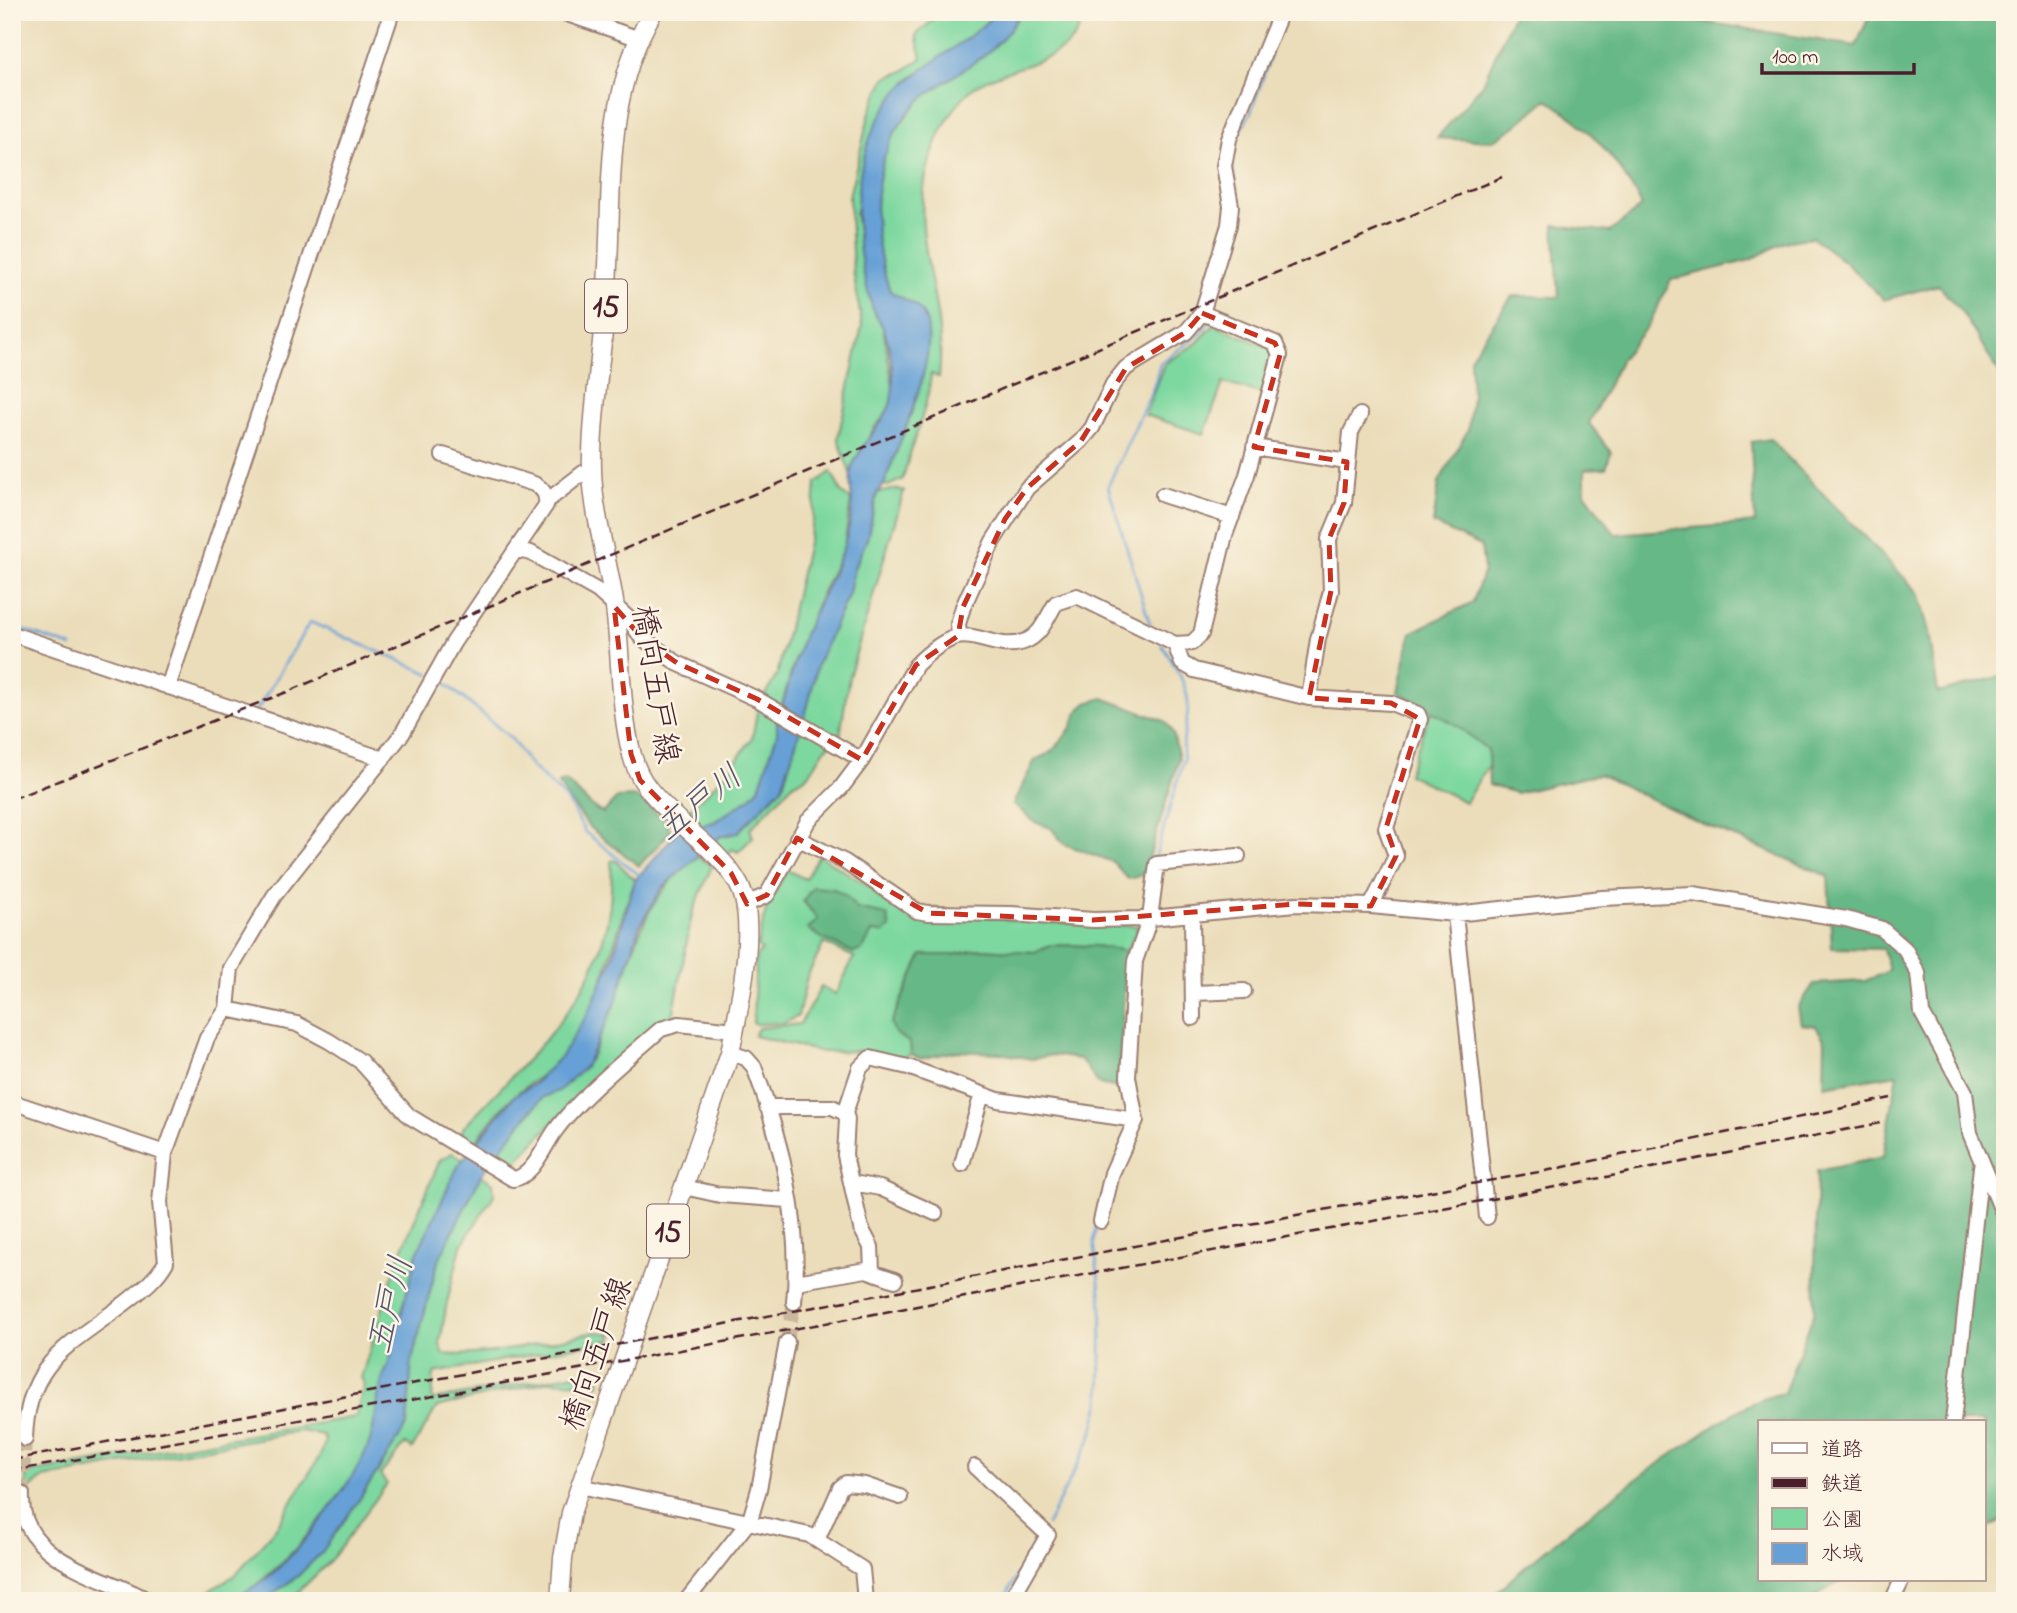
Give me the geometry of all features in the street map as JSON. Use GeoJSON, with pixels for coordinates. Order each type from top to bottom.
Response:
{"type":"FeatureCollection","features":[{"type":"Feature","properties":{"kind":"main road","name":"橋向五戸線"},"geometry":{"type":"LineString","coordinates":[[560,1601],[565,1544],[580,1486],[730,1053],[744,966],[747,904],[739,885],[723,864],[653,798],[640,780],[631,754],[614,606],[592,473],[607,285],[614,120],[622,80],[638,38],[653,12]]}},
{"type":"Feature","properties":{"kind":"street"},"geometry":{"type":"LineString","coordinates":[[168,687],[392,12]]}},
{"type":"Feature","properties":{"kind":"street"},"geometry":{"type":"LineString","coordinates":[[561,12],[638,38]]}},
{"type":"Feature","properties":{"kind":"street"},"geometry":{"type":"LineString","coordinates":[[958,636],[963,607],[983,563],[1005,519],[1027,488],[1081,441],[1091,428],[1113,384],[1126,368],[1186,332],[1202,313],[1229,225],[1231,206],[1224,166],[1228,139],[1281,12]]}},
{"type":"Feature","properties":{"kind":"street"},"geometry":{"type":"LineString","coordinates":[[747,904],[767,895],[808,821],[841,788],[862,760],[916,665],[929,652],[958,636],[1010,645],[1027,641],[1043,628],[1056,603],[1077,596],[1175,644],[1192,643],[1201,634],[1280,351],[1275,343],[1202,313]]}},
{"type":"Feature","properties":{"kind":"street"},"geometry":{"type":"LineString","coordinates":[[1309,698],[1318,639],[1328,614],[1331,591],[1329,539],[1344,503],[1351,432],[1360,415]]}},
{"type":"Feature","properties":{"kind":"street"},"geometry":{"type":"LineString","coordinates":[[1254,447],[1347,463]]}},
{"type":"Feature","properties":{"kind":"street"},"geometry":{"type":"LineString","coordinates":[[443,455],[534,484],[541,488],[547,501]]}},
{"type":"Feature","properties":{"kind":"street"},"geometry":{"type":"LineString","coordinates":[[25,1439],[19,1413],[54,1355],[148,1285],[166,1262],[160,1202],[164,1153],[207,1038],[228,1009],[229,975],[245,942],[282,886],[402,734],[453,643],[539,520],[547,501],[583,473],[592,473]]}},
{"type":"Feature","properties":{"kind":"street"},"geometry":{"type":"LineString","coordinates":[[1163,495],[1232,517]]}},
{"type":"Feature","properties":{"kind":"street"},"geometry":{"type":"LineString","coordinates":[[518,550],[531,553],[598,591],[642,638],[677,663],[757,699],[862,760]]}},
{"type":"Feature","properties":{"kind":"street"},"geometry":{"type":"LineString","coordinates":[[12,634],[383,759]]}},
{"type":"Feature","properties":{"kind":"street"},"geometry":{"type":"LineString","coordinates":[[1175,644],[1182,663],[1194,670],[1309,698],[1391,703],[1418,714],[1420,719],[1386,828],[1396,856],[1371,906]]}},
{"type":"Feature","properties":{"kind":"street"},"geometry":{"type":"LineString","coordinates":[[797,838],[845,862],[917,911],[1093,920],[1150,918],[1296,904],[1371,906],[1455,914],[1602,898],[1693,894],[1846,919],[1882,929],[1905,949],[1918,973],[1922,1013],[1965,1092],[1970,1133],[1981,1166],[2005,1219]]}},
{"type":"Feature","properties":{"kind":"street"},"geometry":{"type":"LineString","coordinates":[[1101,1221],[1112,1173],[1136,1120],[1128,1077],[1135,961],[1150,918],[1157,864],[1238,856]]}},
{"type":"Feature","properties":{"kind":"street"},"geometry":{"type":"LineString","coordinates":[[1192,914],[1193,1018]]}},
{"type":"Feature","properties":{"kind":"street"},"geometry":{"type":"LineString","coordinates":[[1455,914],[1487,1217]]}},
{"type":"Feature","properties":{"kind":"street"},"geometry":{"type":"LineString","coordinates":[[1194,993],[1244,991]]}},
{"type":"Feature","properties":{"kind":"street"},"geometry":{"type":"LineString","coordinates":[[228,1009],[297,1024],[329,1041],[360,1061],[409,1116],[505,1176],[520,1178],[531,1168],[557,1128],[661,1029],[679,1024],[735,1030]]}},
{"type":"Feature","properties":{"kind":"street"},"geometry":{"type":"LineString","coordinates":[[730,1053],[746,1058],[754,1067],[767,1108],[788,1200],[796,1282],[794,1302]]}},
{"type":"Feature","properties":{"kind":"street"},"geometry":{"type":"LineString","coordinates":[[872,1271],[871,1247],[861,1228],[845,1155],[845,1113],[860,1068],[870,1058],[908,1067],[982,1094],[1025,1105],[1136,1120]]}},
{"type":"Feature","properties":{"kind":"street"},"geometry":{"type":"LineString","coordinates":[[962,1164],[982,1094]]}},
{"type":"Feature","properties":{"kind":"street"},"geometry":{"type":"LineString","coordinates":[[12,1102],[164,1153]]}},
{"type":"Feature","properties":{"kind":"street"},"geometry":{"type":"LineString","coordinates":[[767,1108],[832,1107],[845,1113]]}},
{"type":"Feature","properties":{"kind":"street"},"geometry":{"type":"LineString","coordinates":[[1953,1420],[1981,1166]]}},
{"type":"Feature","properties":{"kind":"street"},"geometry":{"type":"LineString","coordinates":[[853,1184],[880,1188],[935,1213]]}},
{"type":"Feature","properties":{"kind":"street"},"geometry":{"type":"LineString","coordinates":[[684,1187],[720,1195],[788,1200]]}},
{"type":"Feature","properties":{"kind":"street"},"geometry":{"type":"LineString","coordinates":[[796,1282],[872,1271],[895,1280]]}},
{"type":"Feature","properties":{"kind":"street"},"geometry":{"type":"LineString","coordinates":[[686,1601],[750,1520],[759,1489],[787,1342]]}},
{"type":"Feature","properties":{"kind":"street"},"geometry":{"type":"LineString","coordinates":[[975,1467],[1048,1535],[1010,1601]]}},
{"type":"Feature","properties":{"kind":"street"},"geometry":{"type":"LineString","coordinates":[[817,1540],[840,1488],[846,1483],[865,1485],[900,1497]]}},
{"type":"Feature","properties":{"kind":"street"},"geometry":{"type":"LineString","coordinates":[[580,1486],[750,1520],[817,1540],[862,1569],[865,1601]]}},
{"type":"Feature","properties":{"kind":"street"},"geometry":{"type":"LineString","coordinates":[[22,1494],[16,1511],[46,1548],[70,1566],[149,1601]]}},
{"type":"Feature","properties":{"kind":"street"},"geometry":{"type":"LineString","coordinates":[[1892,1601],[1901,1582]]}},
{"type":"Feature","properties":{"kind":"highlighted area"},"geometry":{"type":"Polygon","coordinates":[[[1202,313],[1275,343],[1280,355],[1254,447],[1347,462],[1344,503],[1329,539],[1331,591],[1309,698],[1391,703],[1420,719],[1386,828],[1396,856],[1371,906],[1296,904],[1093,920],[928,913],[797,838],[767,895],[747,904],[731,873],[640,780],[631,754],[614,606],[642,638],[677,663],[757,699],[862,760],[916,665],[958,636],[963,607],[1005,519],[1027,488],[1081,441],[1126,368],[1186,332],[1202,313]]]}},
{"type":"Feature","properties":{"kind":"green space"},"geometry":{"type":"Polygon","coordinates":[[[941,12],[996,12],[982,29],[907,81],[855,212],[866,281],[874,313],[883,327],[893,386],[891,404],[853,464],[851,476],[838,438],[862,326],[853,270],[849,196],[870,112],[885,78],[902,72],[922,58],[916,35],[941,12]]]}},
{"type":"Feature","properties":{"kind":"green space"},"geometry":{"type":"Polygon","coordinates":[[[1021,12],[1082,12],[1080,26],[1070,43],[1047,57],[991,78],[972,89],[955,108],[938,139],[927,171],[923,231],[937,316],[939,377],[931,374],[926,401],[903,479],[888,486],[884,485],[923,377],[928,334],[917,309],[890,291],[882,266],[876,212],[884,159],[894,134],[909,112],[929,93],[991,49],[1021,12]]]}},
{"type":"Feature","properties":{"kind":"green space"},"geometry":{"type":"Polygon","coordinates":[[[1514,12],[1641,12],[1856,46],[1871,12],[2005,12],[2005,382],[1961,311],[1938,285],[1884,300],[1846,263],[1812,237],[1784,242],[1750,260],[1671,280],[1649,324],[1621,359],[1589,423],[1611,452],[1606,468],[1585,469],[1585,493],[1615,534],[1755,523],[1751,442],[1770,439],[1918,592],[1929,632],[1938,693],[2005,675],[2005,1519],[1986,1528],[1986,1420],[1758,1420],[1758,1582],[1838,1582],[1809,1601],[1487,1601],[1583,1519],[1660,1463],[1732,1414],[1756,1401],[1784,1393],[1814,1313],[1817,1171],[1883,1157],[1898,1074],[1824,1086],[1825,1041],[1816,1026],[1801,1024],[1798,1007],[1814,984],[1865,981],[1889,971],[1883,949],[1832,948],[1828,876],[1703,824],[1599,774],[1516,793],[1489,785],[1488,750],[1456,725],[1398,692],[1411,633],[1473,602],[1484,570],[1481,546],[1433,524],[1439,482],[1468,430],[1472,397],[1470,358],[1512,296],[1559,297],[1554,225],[1610,232],[1642,206],[1623,173],[1602,146],[1578,122],[1547,99],[1516,126],[1492,141],[1437,138],[1483,84],[1514,12]]]}},
{"type":"Feature","properties":{"kind":"green space"},"geometry":{"type":"Polygon","coordinates":[[[1214,325],[1271,348],[1273,354],[1264,394],[1223,383],[1204,434],[1145,415],[1164,364],[1197,343],[1214,325]]]}},
{"type":"Feature","properties":{"kind":"green space"},"geometry":{"type":"Polygon","coordinates":[[[831,472],[842,493],[851,500],[844,547],[820,596],[793,666],[777,722],[777,734],[759,788],[750,798],[714,822],[697,826],[687,812],[729,771],[752,738],[758,707],[777,675],[813,522],[816,483],[831,472]]]}},
{"type":"Feature","properties":{"kind":"green space"},"geometry":{"type":"Polygon","coordinates":[[[897,489],[904,491],[849,677],[840,736],[825,749],[808,776],[794,783],[750,829],[753,837],[738,852],[732,849],[727,855],[713,842],[721,836],[737,833],[782,788],[808,705],[818,662],[849,593],[854,568],[867,539],[877,493],[897,489]]]}},
{"type":"Feature","properties":{"kind":"green space"},"geometry":{"type":"Polygon","coordinates":[[[1103,698],[1165,721],[1173,733],[1179,759],[1144,875],[1128,879],[1113,862],[1064,844],[1051,828],[1035,822],[1013,804],[1035,760],[1052,752],[1070,730],[1079,710],[1087,703],[1103,698]]]}},
{"type":"Feature","properties":{"kind":"green space"},"geometry":{"type":"Polygon","coordinates":[[[1435,710],[1491,748],[1493,758],[1465,802],[1408,774],[1429,715],[1435,710]]]}},
{"type":"Feature","properties":{"kind":"green space"},"geometry":{"type":"Polygon","coordinates":[[[565,781],[603,813],[617,798],[637,797],[666,821],[671,831],[639,866],[590,828],[558,784],[565,781]]]}},
{"type":"Feature","properties":{"kind":"green space"},"geometry":{"type":"Polygon","coordinates":[[[819,855],[895,903],[1019,921],[1139,926],[1126,951],[1096,946],[1050,945],[1035,952],[981,949],[952,955],[922,955],[891,1023],[895,1033],[910,1043],[911,1054],[900,1059],[867,1051],[822,1052],[754,1036],[758,1028],[800,1024],[821,987],[836,994],[854,957],[824,943],[807,977],[798,1016],[784,1023],[753,1023],[756,957],[762,950],[757,947],[766,910],[787,870],[805,879],[819,855]]]}},
{"type":"Feature","properties":{"kind":"green space"},"geometry":{"type":"Polygon","coordinates":[[[696,856],[712,866],[692,914],[673,1017],[659,1024],[553,1122],[510,1168],[492,1158],[543,1097],[549,1095],[590,1059],[647,916],[675,876],[696,856]]]}},
{"type":"Feature","properties":{"kind":"green space"},"geometry":{"type":"Polygon","coordinates":[[[615,860],[635,880],[606,971],[588,1014],[556,1063],[510,1100],[471,1148],[460,1141],[463,1128],[545,1040],[588,978],[602,944],[610,905],[611,861],[615,860]]]}},
{"type":"Feature","properties":{"kind":"green space"},"geometry":{"type":"Polygon","coordinates":[[[813,887],[834,889],[846,896],[857,909],[887,915],[890,928],[883,933],[872,932],[863,949],[854,953],[818,936],[808,929],[818,919],[803,901],[813,887]]]}},
{"type":"Feature","properties":{"kind":"green space"},"geometry":{"type":"Polygon","coordinates":[[[1050,945],[1096,946],[1126,951],[1119,1088],[1099,1084],[1080,1059],[1052,1055],[1032,1059],[1000,1053],[957,1051],[920,1059],[911,1054],[910,1043],[895,1033],[891,1023],[922,955],[953,955],[981,949],[1035,952],[1050,945]]]}},
{"type":"Feature","properties":{"kind":"green space"},"geometry":{"type":"Polygon","coordinates":[[[452,1153],[463,1159],[417,1253],[381,1384],[371,1439],[363,1458],[350,1480],[312,1530],[270,1574],[232,1600],[194,1601],[235,1575],[276,1528],[321,1454],[325,1442],[323,1435],[300,1431],[44,1478],[29,1489],[25,1487],[27,1473],[356,1417],[364,1383],[361,1378],[397,1262],[440,1160],[452,1153]]]}},
{"type":"Feature","properties":{"kind":"green space"},"geometry":{"type":"Polygon","coordinates":[[[481,1175],[493,1183],[494,1195],[461,1246],[446,1307],[440,1343],[442,1354],[478,1354],[596,1332],[613,1334],[611,1340],[434,1373],[432,1400],[598,1370],[599,1384],[550,1381],[437,1407],[412,1449],[405,1444],[380,1475],[387,1484],[331,1560],[289,1601],[262,1601],[298,1576],[309,1564],[359,1500],[399,1438],[412,1360],[438,1261],[481,1175]]]}},
{"type":"Feature","properties":{"kind":"water"},"geometry":{"type":"Polygon","coordinates":[[[996,12],[1021,12],[991,50],[929,93],[909,112],[894,134],[884,159],[876,212],[882,266],[890,291],[922,312],[928,328],[928,349],[916,398],[884,485],[877,493],[867,539],[854,568],[849,593],[818,662],[808,705],[782,787],[737,833],[721,836],[662,888],[640,925],[615,1005],[585,1067],[559,1091],[543,1097],[481,1175],[438,1261],[412,1360],[407,1425],[359,1500],[322,1552],[298,1576],[262,1601],[231,1601],[280,1567],[326,1513],[354,1473],[370,1440],[381,1384],[417,1253],[459,1164],[515,1095],[534,1084],[561,1056],[587,1015],[612,960],[635,880],[678,831],[714,822],[750,798],[759,788],[777,734],[777,722],[800,646],[834,571],[849,528],[853,465],[891,401],[892,364],[882,325],[873,310],[866,284],[858,229],[857,202],[866,149],[876,123],[901,88],[984,25],[996,12]]]}},
{"type":"Feature","properties":{"kind":"waterway"},"geometry":{"type":"LineString","coordinates":[[1237,138],[1251,112],[1271,54]]}},
{"type":"Feature","properties":{"kind":"waterway"},"geometry":{"type":"LineString","coordinates":[[1212,312],[1238,210],[1232,158]]}},
{"type":"Feature","properties":{"kind":"waterway"},"geometry":{"type":"LineString","coordinates":[[1150,624],[1108,486],[1154,386],[1160,363],[1200,334],[1209,322]]}},
{"type":"Feature","properties":{"kind":"waterway"},"geometry":{"type":"LineString","coordinates":[[257,710],[310,622],[430,674]]}},
{"type":"Feature","properties":{"kind":"waterway"},"geometry":{"type":"LineString","coordinates":[[12,626],[72,647]]}},
{"type":"Feature","properties":{"kind":"waterway"},"geometry":{"type":"LineString","coordinates":[[1155,858],[1184,759],[1183,744],[1188,709],[1182,679],[1162,645]]}},
{"type":"Feature","properties":{"kind":"waterway"},"geometry":{"type":"LineString","coordinates":[[439,678],[511,738],[530,765],[568,801],[585,832],[642,877]]}},
{"type":"Feature","properties":{"kind":"waterway"},"geometry":{"type":"LineString","coordinates":[[1047,1525],[1091,1438],[1100,1403],[1102,1307],[1094,1241],[1097,1223]]}},
{"type":"Feature","properties":{"kind":"waterway"},"geometry":{"type":"LineString","coordinates":[[1003,1601],[1022,1567]]}},
{"type":"Feature","properties":{"kind":"tunnel"},"geometry":{"type":"LineString","coordinates":[[787,1342],[794,1302]]}},
{"type":"Feature","properties":{"kind":"tunnel"},"geometry":{"type":"LineString","coordinates":[[22,1494],[25,1439]]}},
{"type":"Feature","properties":{"kind":"railway"},"geometry":{"type":"LineString","coordinates":[[12,799],[287,692],[1502,177]]}},
{"type":"Feature","properties":{"kind":"railway"},"geometry":{"type":"LineString","coordinates":[[12,1460],[1339,1207],[1545,1171],[1891,1098]]}},
{"type":"Feature","properties":{"kind":"railway"},"geometry":{"type":"LineString","coordinates":[[12,1471],[434,1396],[1545,1189],[1880,1123]]}},
{"type":"Feature","properties":{"kind":"water label","name":"五戸川"},"geometry":{"type":"Point","coordinates":[698,801]}},
{"type":"Feature","properties":{"kind":"water label","name":"五戸川"},"geometry":{"type":"Point","coordinates":[388,1304]}}]}
